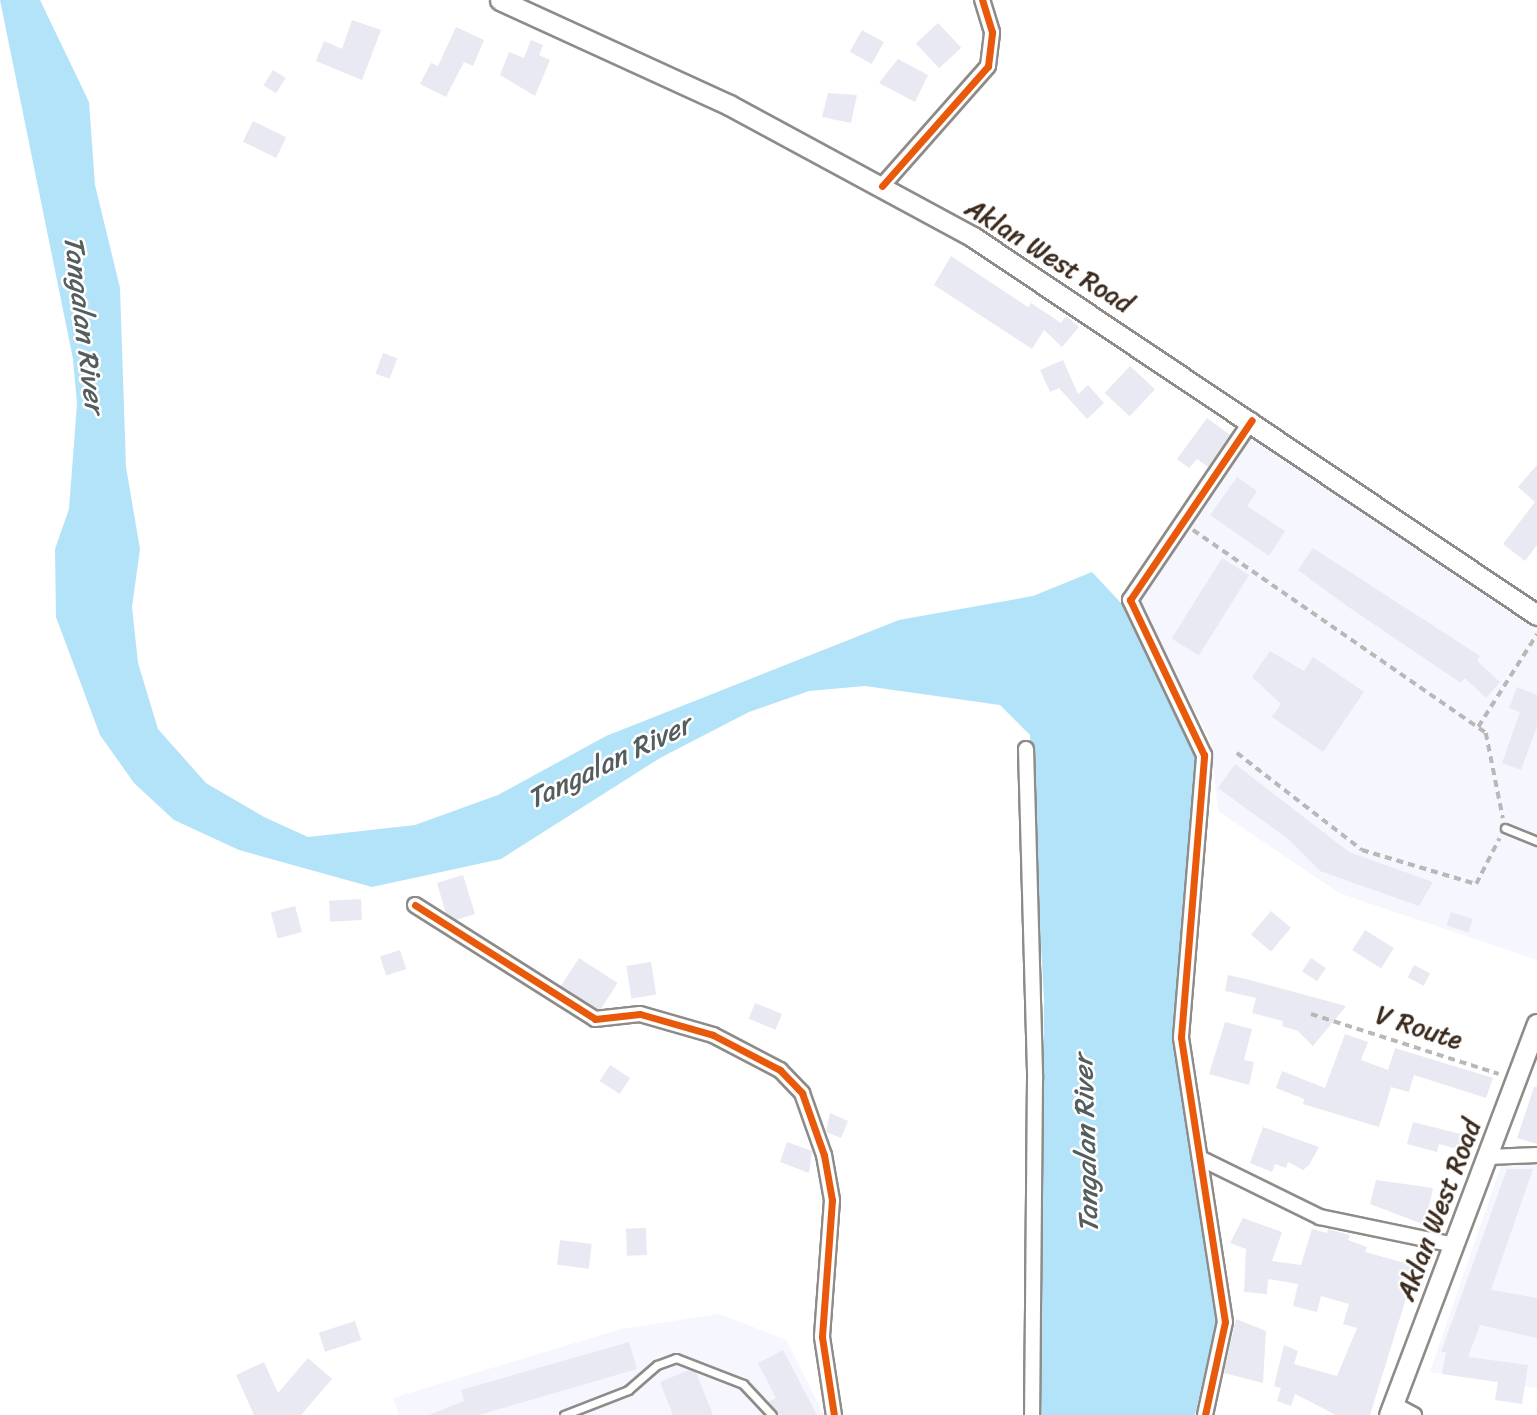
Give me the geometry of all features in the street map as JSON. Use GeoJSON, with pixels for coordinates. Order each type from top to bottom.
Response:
{"type":"FeatureCollection","features":[{"type":"Feature","properties":{"kind":"main road","name":"Aklan West Road"},"geometry":{"type":"LineString","coordinates":[[500,0],[729,105],[881,186],[1049,284],[1537,615]]}},
{"type":"Feature","properties":{"kind":"main road","name":"Aklan West Road"},"geometry":{"type":"LineString","coordinates":[[1391,1409],[1537,1024]]}},
{"type":"Feature","properties":{"kind":"street"},"geometry":{"type":"LineString","coordinates":[[881,186],[988,65],[992,32],[982,0]]}},
{"type":"Feature","properties":{"kind":"street"},"geometry":{"type":"LineString","coordinates":[[1205,1415],[1225,1322],[1181,1037],[1204,755],[1130,600],[1252,420]]}},
{"type":"Feature","properties":{"kind":"street"},"geometry":{"type":"LineString","coordinates":[[1026,749],[1035,1079],[1032,1415]]}},
{"type":"Feature","properties":{"kind":"street"},"geometry":{"type":"LineString","coordinates":[[415,905],[595,1019],[640,1014],[713,1035],[780,1070],[802,1093],[824,1154],[832,1200],[822,1338],[834,1415]]}},
{"type":"Feature","properties":{"kind":"street"},"geometry":{"type":"LineString","coordinates":[[1488,1157],[1537,1156]]}},
{"type":"Feature","properties":{"kind":"street"},"geometry":{"type":"LineString","coordinates":[[1200,1158],[1320,1217],[1454,1245]]}},
{"type":"Feature","properties":{"kind":"street"},"geometry":{"type":"LineString","coordinates":[[1391,1409],[1414,1415]]}},
{"type":"Feature","properties":{"kind":"lane"},"geometry":{"type":"LineString","coordinates":[[1504,828],[1537,841]]}},
{"type":"Feature","properties":{"kind":"lane"},"geometry":{"type":"LineString","coordinates":[[564,1415],[628,1390],[657,1365],[676,1358],[743,1384],[772,1415]]}},
{"type":"Feature","properties":{"kind":"path"},"geometry":{"type":"LineString","coordinates":[[1183,523],[1486,733],[1504,828],[1476,884],[1362,850],[1237,753]]}},
{"type":"Feature","properties":{"kind":"path"},"geometry":{"type":"LineString","coordinates":[[1478,727],[1537,634]]}},
{"type":"Feature","properties":{"kind":"shaded area"},"geometry":{"type":"Polygon","coordinates":[[[1251,435],[1537,631],[1537,960],[1339,893],[1218,811],[1211,742],[1138,600],[1251,435]]]}},
{"type":"Feature","properties":{"kind":"shaded area"},"geometry":{"type":"Polygon","coordinates":[[[1537,1159],[1537,1388],[1430,1372],[1503,1160],[1537,1159]]]}},
{"type":"Feature","properties":{"kind":"shaded area"},"geometry":{"type":"Polygon","coordinates":[[[720,1314],[786,1340],[824,1415],[399,1415],[393,1398],[621,1329],[720,1314]]]}},
{"type":"Feature","properties":{"kind":"water","name":"Tangalan River"},"geometry":{"type":"Polygon","coordinates":[[[0,0],[40,0],[89,102],[95,185],[120,288],[126,467],[140,549],[132,607],[138,663],[158,729],[206,783],[264,817],[308,837],[415,825],[498,795],[606,736],[899,620],[1033,596],[1092,572],[1121,603],[1185,724],[1197,761],[1172,1036],[1217,1318],[1195,1415],[1039,1415],[1044,1001],[1030,735],[1000,705],[865,686],[809,691],[749,712],[660,758],[501,859],[372,887],[239,850],[174,820],[134,783],[100,735],[56,617],[55,549],[69,509],[77,404],[73,359],[0,0]]]}},
{"type":"Feature","properties":{"kind":"building"},"geometry":{"type":"Polygon","coordinates":[[[352,20],[381,30],[362,80],[316,61],[324,41],[342,49],[352,20]]]}},
{"type":"Feature","properties":{"kind":"building"},"geometry":{"type":"Polygon","coordinates":[[[938,23],[961,48],[939,68],[916,43],[938,23]]]}},
{"type":"Feature","properties":{"kind":"building"},"geometry":{"type":"Polygon","coordinates":[[[456,27],[484,40],[473,66],[464,62],[446,97],[420,84],[431,63],[438,66],[456,27]]]}},
{"type":"Feature","properties":{"kind":"building"},"geometry":{"type":"Polygon","coordinates":[[[862,30],[884,42],[872,64],[850,52],[862,30]]]}},
{"type":"Feature","properties":{"kind":"building"},"geometry":{"type":"Polygon","coordinates":[[[531,40],[543,45],[539,55],[550,60],[535,96],[500,75],[509,52],[524,58],[531,40]]]}},
{"type":"Feature","properties":{"kind":"building"},"geometry":{"type":"Polygon","coordinates":[[[898,59],[928,75],[915,102],[879,83],[898,59]]]}},
{"type":"Feature","properties":{"kind":"building"},"geometry":{"type":"Polygon","coordinates":[[[273,70],[286,78],[276,93],[263,85],[273,70]]]}},
{"type":"Feature","properties":{"kind":"building"},"geometry":{"type":"Polygon","coordinates":[[[828,93],[857,95],[851,123],[822,117],[828,93]]]}},
{"type":"Feature","properties":{"kind":"building"},"geometry":{"type":"Polygon","coordinates":[[[253,121],[286,137],[276,158],[243,142],[253,121]]]}},
{"type":"Feature","properties":{"kind":"building"},"geometry":{"type":"Polygon","coordinates":[[[951,256],[1028,307],[1031,303],[1061,323],[1066,316],[1079,327],[1062,347],[1044,330],[1032,349],[934,285],[951,256]]]}},
{"type":"Feature","properties":{"kind":"building"},"geometry":{"type":"Polygon","coordinates":[[[383,353],[397,358],[390,379],[375,374],[383,353]]]}},
{"type":"Feature","properties":{"kind":"building"},"geometry":{"type":"Polygon","coordinates":[[[1063,360],[1078,394],[1088,385],[1104,403],[1087,419],[1059,388],[1050,392],[1040,370],[1063,360]]]}},
{"type":"Feature","properties":{"kind":"building"},"geometry":{"type":"Polygon","coordinates":[[[1130,366],[1155,389],[1130,416],[1105,393],[1130,366]]]}},
{"type":"Feature","properties":{"kind":"building"},"geometry":{"type":"Polygon","coordinates":[[[1207,418],[1230,435],[1208,467],[1197,459],[1189,468],[1177,459],[1207,418]]]}},
{"type":"Feature","properties":{"kind":"building"},"geometry":{"type":"Polygon","coordinates":[[[1537,465],[1537,545],[1525,561],[1503,544],[1535,502],[1518,487],[1537,465]]]}},
{"type":"Feature","properties":{"kind":"building"},"geometry":{"type":"Polygon","coordinates":[[[1237,477],[1257,491],[1247,506],[1285,531],[1269,556],[1210,515],[1237,477]]]}},
{"type":"Feature","properties":{"kind":"building"},"geometry":{"type":"Polygon","coordinates":[[[1313,548],[1480,656],[1477,661],[1500,682],[1486,698],[1465,678],[1461,683],[1347,606],[1298,570],[1313,548]]]}},
{"type":"Feature","properties":{"kind":"building"},"geometry":{"type":"Polygon","coordinates":[[[1222,558],[1249,575],[1199,656],[1172,639],[1222,558]]]}},
{"type":"Feature","properties":{"kind":"building"},"geometry":{"type":"Polygon","coordinates":[[[1270,651],[1304,671],[1313,657],[1364,692],[1323,752],[1272,717],[1281,704],[1252,677],[1270,651]]]}},
{"type":"Feature","properties":{"kind":"building"},"geometry":{"type":"Polygon","coordinates":[[[1517,687],[1537,695],[1537,726],[1521,770],[1502,763],[1520,712],[1509,708],[1517,687]]]}},
{"type":"Feature","properties":{"kind":"building"},"geometry":{"type":"Polygon","coordinates":[[[1235,764],[1349,852],[1433,882],[1419,906],[1320,871],[1287,838],[1218,788],[1235,764]]]}},
{"type":"Feature","properties":{"kind":"building"},"geometry":{"type":"Polygon","coordinates":[[[463,875],[475,914],[456,920],[446,914],[437,883],[463,875]]]}},
{"type":"Feature","properties":{"kind":"building"},"geometry":{"type":"Polygon","coordinates":[[[361,899],[362,920],[330,922],[329,901],[361,899]]]}},
{"type":"Feature","properties":{"kind":"building"},"geometry":{"type":"Polygon","coordinates":[[[295,906],[302,932],[278,939],[271,912],[295,906]]]}},
{"type":"Feature","properties":{"kind":"building"},"geometry":{"type":"Polygon","coordinates":[[[1271,911],[1291,928],[1271,951],[1251,935],[1271,911]]]}},
{"type":"Feature","properties":{"kind":"building"},"geometry":{"type":"Polygon","coordinates":[[[1451,912],[1473,919],[1469,932],[1447,925],[1451,912]]]}},
{"type":"Feature","properties":{"kind":"building"},"geometry":{"type":"Polygon","coordinates":[[[1365,930],[1394,948],[1381,968],[1352,950],[1365,930]]]}},
{"type":"Feature","properties":{"kind":"building"},"geometry":{"type":"Polygon","coordinates":[[[400,950],[406,969],[386,976],[380,956],[400,950]]]}},
{"type":"Feature","properties":{"kind":"building"},"geometry":{"type":"Polygon","coordinates":[[[579,958],[618,983],[600,1011],[561,986],[579,958]]]}},
{"type":"Feature","properties":{"kind":"building"},"geometry":{"type":"Polygon","coordinates":[[[1311,958],[1326,968],[1317,981],[1302,971],[1311,958]]]}},
{"type":"Feature","properties":{"kind":"building"},"geometry":{"type":"Polygon","coordinates":[[[651,962],[656,995],[631,999],[626,966],[651,962]]]}},
{"type":"Feature","properties":{"kind":"building"},"geometry":{"type":"Polygon","coordinates":[[[1414,965],[1430,973],[1424,986],[1408,977],[1414,965]]]}},
{"type":"Feature","properties":{"kind":"building"},"geometry":{"type":"Polygon","coordinates":[[[1228,975],[1346,1006],[1313,1046],[1298,1031],[1282,1026],[1283,1021],[1252,1013],[1256,998],[1225,991],[1228,975]]]}},
{"type":"Feature","properties":{"kind":"building"},"geometry":{"type":"Polygon","coordinates":[[[755,1003],[782,1014],[776,1030],[749,1019],[755,1003]]]}},
{"type":"Feature","properties":{"kind":"building"},"geometry":{"type":"Polygon","coordinates":[[[1225,1022],[1252,1029],[1244,1060],[1254,1062],[1249,1085],[1209,1074],[1225,1022]]]}},
{"type":"Feature","properties":{"kind":"building"},"geometry":{"type":"Polygon","coordinates":[[[1345,1034],[1368,1042],[1361,1060],[1388,1070],[1395,1048],[1493,1078],[1486,1098],[1414,1075],[1409,1092],[1391,1087],[1379,1127],[1303,1104],[1304,1099],[1276,1088],[1282,1071],[1325,1088],[1345,1034]]]}},
{"type":"Feature","properties":{"kind":"building"},"geometry":{"type":"Polygon","coordinates":[[[610,1065],[630,1078],[620,1094],[600,1081],[610,1065]]]}},
{"type":"Feature","properties":{"kind":"building"},"geometry":{"type":"Polygon","coordinates":[[[1534,1087],[1537,1087],[1537,1144],[1517,1138],[1534,1087]]]}},
{"type":"Feature","properties":{"kind":"building"},"geometry":{"type":"Polygon","coordinates":[[[830,1113],[848,1121],[841,1138],[826,1132],[830,1113]]]}},
{"type":"Feature","properties":{"kind":"building"},"geometry":{"type":"Polygon","coordinates":[[[1413,1122],[1469,1136],[1465,1151],[1439,1144],[1437,1152],[1407,1144],[1413,1122]]]}},
{"type":"Feature","properties":{"kind":"building"},"geometry":{"type":"Polygon","coordinates":[[[1263,1127],[1319,1147],[1309,1165],[1303,1170],[1288,1162],[1286,1168],[1275,1164],[1272,1172],[1250,1163],[1263,1127]]]}},
{"type":"Feature","properties":{"kind":"building"},"geometry":{"type":"Polygon","coordinates":[[[787,1142],[812,1151],[809,1173],[780,1162],[787,1142]]]}},
{"type":"Feature","properties":{"kind":"building"},"geometry":{"type":"Polygon","coordinates":[[[1507,1169],[1533,1169],[1491,1290],[1537,1298],[1537,1338],[1480,1325],[1468,1357],[1528,1365],[1522,1404],[1495,1400],[1498,1382],[1442,1374],[1446,1352],[1441,1352],[1507,1169]]]}},
{"type":"Feature","properties":{"kind":"building"},"geometry":{"type":"Polygon","coordinates":[[[1376,1180],[1433,1188],[1425,1225],[1370,1204],[1376,1180]]]}},
{"type":"Feature","properties":{"kind":"building"},"geometry":{"type":"Polygon","coordinates":[[[1243,1218],[1282,1232],[1272,1261],[1301,1265],[1312,1229],[1327,1233],[1328,1229],[1350,1235],[1348,1240],[1367,1247],[1365,1252],[1416,1266],[1370,1415],[1336,1415],[1295,1394],[1291,1406],[1277,1401],[1281,1388],[1274,1386],[1284,1345],[1298,1351],[1294,1364],[1337,1376],[1357,1328],[1343,1324],[1349,1304],[1321,1296],[1317,1312],[1293,1306],[1298,1284],[1268,1279],[1267,1294],[1244,1292],[1246,1249],[1230,1243],[1243,1218]]]}},
{"type":"Feature","properties":{"kind":"building"},"geometry":{"type":"Polygon","coordinates":[[[646,1228],[647,1255],[627,1256],[626,1229],[646,1228]]]}},
{"type":"Feature","properties":{"kind":"building"},"geometry":{"type":"Polygon","coordinates":[[[560,1240],[592,1244],[589,1269],[557,1265],[560,1240]]]}},
{"type":"Feature","properties":{"kind":"building"},"geometry":{"type":"Polygon","coordinates":[[[1236,1319],[1266,1331],[1263,1383],[1224,1373],[1236,1319]]]}},
{"type":"Feature","properties":{"kind":"building"},"geometry":{"type":"Polygon","coordinates":[[[355,1321],[361,1340],[325,1352],[319,1333],[355,1321]]]}},
{"type":"Feature","properties":{"kind":"building"},"geometry":{"type":"Polygon","coordinates":[[[629,1342],[637,1369],[479,1415],[429,1415],[464,1401],[461,1390],[629,1342]]]}},
{"type":"Feature","properties":{"kind":"building"},"geometry":{"type":"Polygon","coordinates":[[[783,1350],[817,1415],[778,1415],[768,1402],[776,1398],[758,1363],[783,1350]]]}},
{"type":"Feature","properties":{"kind":"building"},"geometry":{"type":"Polygon","coordinates":[[[308,1358],[332,1379],[301,1415],[254,1415],[236,1375],[264,1362],[278,1393],[308,1358]]]}},
{"type":"Feature","properties":{"kind":"building"},"geometry":{"type":"Polygon","coordinates":[[[689,1370],[696,1372],[713,1415],[673,1415],[660,1382],[689,1370]]]}},
{"type":"Feature","properties":{"kind":"cycle path"},"geometry":{"type":"LineString","coordinates":[[882,186],[988,66],[992,32],[982,0]]}},
{"type":"Feature","properties":{"kind":"cycle path"},"geometry":{"type":"LineString","coordinates":[[1205,1415],[1225,1322],[1181,1037],[1204,755],[1130,600],[1252,420]]}},
{"type":"Feature","properties":{"kind":"cycle path"},"geometry":{"type":"LineString","coordinates":[[415,905],[595,1019],[640,1014],[713,1035],[780,1070],[802,1093],[824,1155],[832,1200],[822,1337],[834,1415]]}}]}
